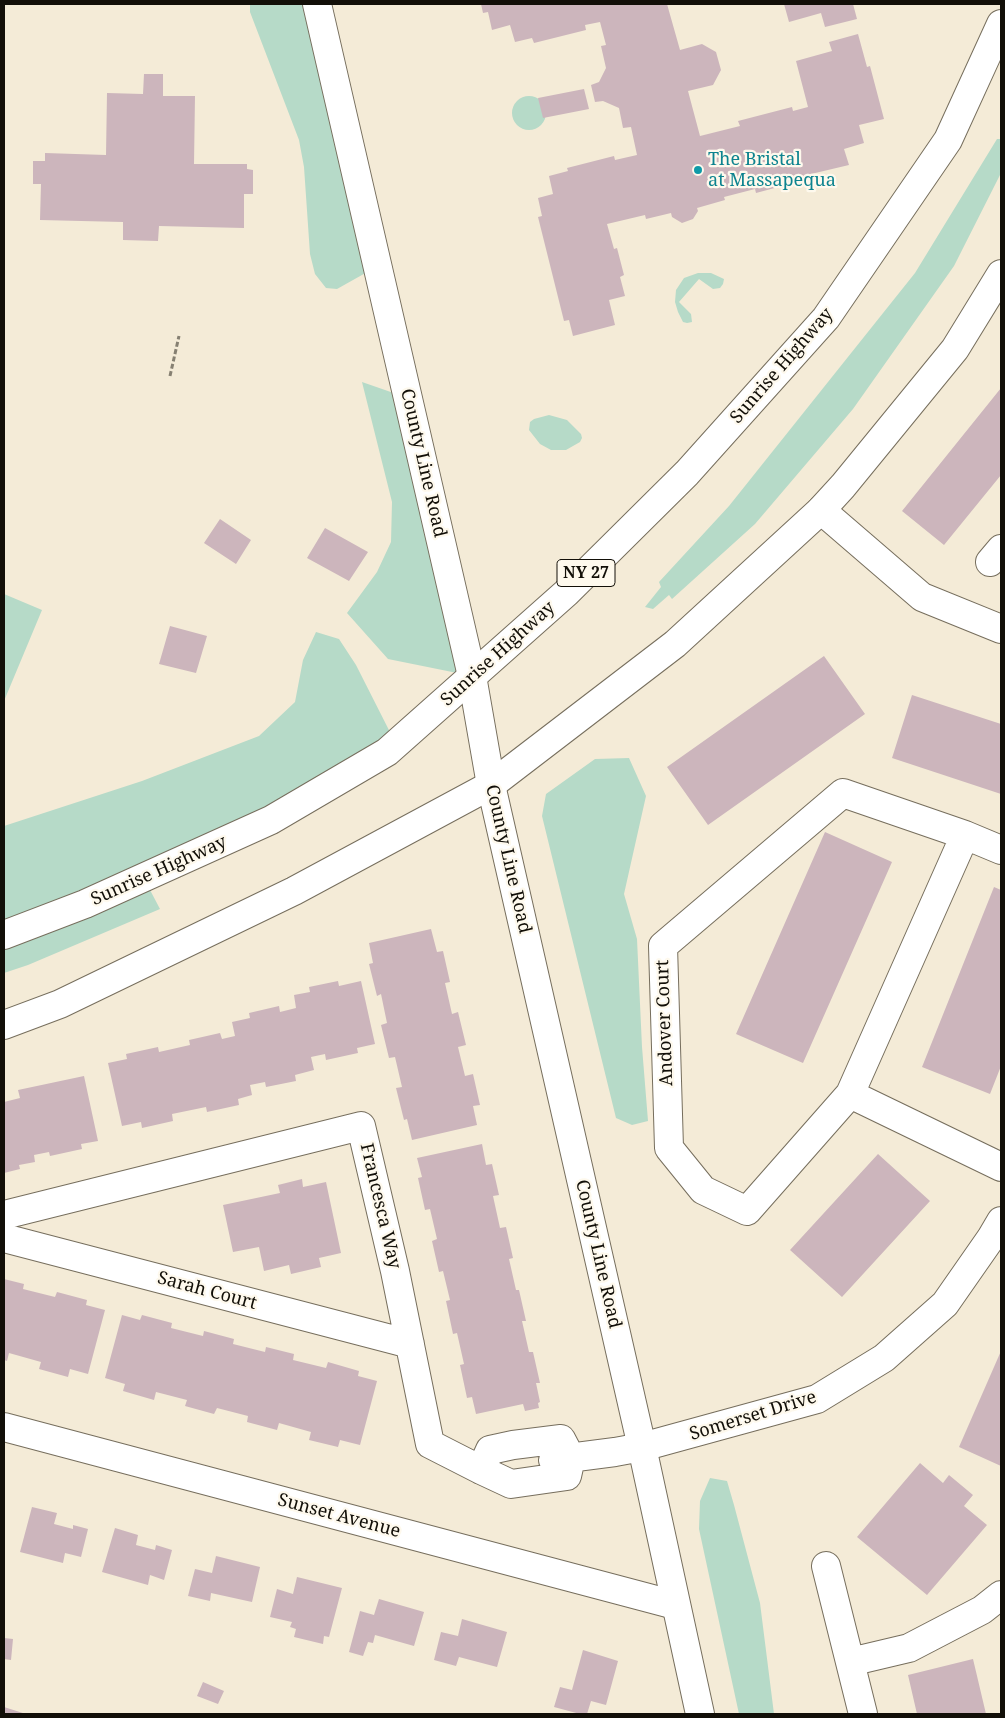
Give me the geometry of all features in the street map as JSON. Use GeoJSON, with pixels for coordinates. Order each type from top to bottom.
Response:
{"type":"FeatureCollection","features":[{"type":"Feature","properties":{"kind":"main road","name":"County Line Road"},"geometry":{"type":"LineString","coordinates":[[317,4],[472,676],[491,785],[642,1447],[700,1714]]}},
{"type":"Feature","properties":{"kind":"main road","name":"Sunrise Highway"},"geometry":{"type":"LineString","coordinates":[[4,935],[85,904],[272,820],[387,752],[566,593],[687,473],[826,318],[948,140],[1001,24]]}},
{"type":"Feature","properties":{"kind":"main road"},"geometry":{"type":"LineString","coordinates":[[4,1025],[60,1004],[251,913],[491,785],[675,644],[821,510],[955,349],[1001,274]]}},
{"type":"Feature","properties":{"kind":"main road"},"geometry":{"type":"LineString","coordinates":[[821,510],[922,597],[1001,629]]}},
{"type":"Feature","properties":{"kind":"main road","name":"Andover Court"},"geometry":{"type":"LineString","coordinates":[[965,835],[850,1094],[747,1211],[703,1190],[670,1148],[663,946],[843,793],[965,835],[1001,850]]}},
{"type":"Feature","properties":{"kind":"main road"},"geometry":{"type":"LineString","coordinates":[[850,1094],[1001,1167]]}},
{"type":"Feature","properties":{"kind":"main road","name":"Francesca Way"},"geometry":{"type":"LineString","coordinates":[[4,1215],[361,1126],[395,1271],[430,1444],[511,1484],[567,1476],[571,1458]]}},
{"type":"Feature","properties":{"kind":"main road","name":"Somerset Drive"},"geometry":{"type":"LineString","coordinates":[[642,1447],[817,1399],[884,1358],[945,1304],[1001,1221]]}},
{"type":"Feature","properties":{"kind":"main road","name":"Sarah Court"},"geometry":{"type":"LineString","coordinates":[[4,1238],[410,1344]]}},
{"type":"Feature","properties":{"kind":"main road","name":"Sunset Avenue"},"geometry":{"type":"LineString","coordinates":[[4,1427],[675,1605]]}},
{"type":"Feature","properties":{"kind":"main road"},"geometry":{"type":"LineString","coordinates":[[481,1470],[490,1450],[513,1445],[561,1439],[571,1458],[642,1447]]}},
{"type":"Feature","properties":{"kind":"main road"},"geometry":{"type":"LineString","coordinates":[[826,1566],[863,1714]]}},
{"type":"Feature","properties":{"kind":"main road"},"geometry":{"type":"LineString","coordinates":[[850,1662],[909,1648],[982,1610],[1001,1595]]}},
{"type":"Feature","properties":{"kind":"path"},"geometry":{"type":"LineString","coordinates":[[170,376],[180,336]]}},
{"type":"Feature","properties":{"kind":"green space"},"geometry":{"type":"Polygon","coordinates":[[[250,4],[317,4],[378,266],[337,289],[326,288],[315,274],[310,254],[304,167],[299,140],[250,12],[250,4]]]}},
{"type":"Feature","properties":{"kind":"green space"},"geometry":{"type":"Polygon","coordinates":[[[529,96],[541,101],[546,113],[541,125],[529,130],[517,125],[512,113],[517,101],[529,96]]]}},
{"type":"Feature","properties":{"kind":"green space"},"geometry":{"type":"Polygon","coordinates":[[[997,139],[1001,139],[1001,173],[954,266],[853,409],[755,524],[672,599],[669,595],[653,609],[645,607],[661,587],[659,582],[729,506],[915,273],[997,139]]]}},
{"type":"Feature","properties":{"kind":"green space"},"geometry":{"type":"Polygon","coordinates":[[[698,273],[711,273],[724,279],[723,284],[720,288],[713,289],[699,279],[679,302],[691,314],[692,322],[683,322],[675,302],[676,290],[684,278],[698,273]]]}},
{"type":"Feature","properties":{"kind":"green space"},"geometry":{"type":"Polygon","coordinates":[[[362,382],[408,398],[472,676],[388,659],[347,613],[377,572],[391,542],[392,502],[362,382]]]}},
{"type":"Feature","properties":{"kind":"green space"},"geometry":{"type":"Polygon","coordinates":[[[549,415],[567,420],[581,434],[580,442],[566,450],[551,450],[540,444],[529,430],[530,422],[549,415]]]}},
{"type":"Feature","properties":{"kind":"green space"},"geometry":{"type":"Polygon","coordinates":[[[4,594],[42,610],[4,701],[4,594]]]}},
{"type":"Feature","properties":{"kind":"green space"},"geometry":{"type":"Polygon","coordinates":[[[316,632],[339,639],[356,665],[396,744],[4,935],[4,826],[142,781],[259,736],[295,702],[303,660],[316,632]]]}},
{"type":"Feature","properties":{"kind":"green space"},"geometry":{"type":"Polygon","coordinates":[[[629,758],[646,796],[624,894],[637,939],[642,1047],[648,1121],[632,1125],[616,1118],[542,816],[546,794],[595,759],[629,758]]]}},
{"type":"Feature","properties":{"kind":"green space"},"geometry":{"type":"Polygon","coordinates":[[[150,890],[160,909],[28,965],[4,973],[4,944],[150,890]]]}},
{"type":"Feature","properties":{"kind":"green space"},"geometry":{"type":"Polygon","coordinates":[[[710,1478],[727,1481],[734,1505],[760,1603],[774,1714],[739,1714],[699,1529],[700,1501],[710,1478]]]}},
{"type":"Feature","properties":{"kind":"building","name":"The Bristal at Massapequa"},"geometry":{"type":"Polygon","coordinates":[[[481,4],[667,4],[680,50],[702,44],[716,52],[721,70],[713,85],[688,91],[700,136],[740,126],[738,121],[792,107],[793,111],[808,107],[796,61],[832,51],[829,42],[858,34],[867,67],[870,66],[884,119],[859,125],[864,143],[844,149],[849,165],[811,174],[812,178],[756,193],[755,189],[724,197],[725,200],[697,208],[698,211],[693,219],[682,223],[672,217],[671,213],[646,219],[645,215],[607,224],[614,249],[617,248],[624,275],[620,277],[625,296],[609,300],[615,325],[573,336],[569,320],[564,321],[538,217],[542,216],[538,198],[553,194],[549,176],[568,171],[567,168],[614,156],[615,160],[637,155],[631,127],[623,128],[619,108],[603,101],[595,102],[591,85],[599,82],[606,68],[601,46],[606,45],[600,22],[585,25],[586,30],[534,43],[532,38],[515,42],[510,25],[492,30],[488,12],[483,13],[481,4]]]}},
{"type":"Feature","properties":{"kind":"building"},"geometry":{"type":"Polygon","coordinates":[[[784,4],[853,4],[857,19],[825,27],[821,13],[789,22],[784,4]]]}},
{"type":"Feature","properties":{"kind":"building"},"geometry":{"type":"Polygon","coordinates":[[[144,74],[163,74],[163,96],[195,96],[194,164],[247,164],[247,169],[253,170],[253,194],[244,194],[244,228],[159,226],[158,241],[123,240],[123,222],[40,220],[41,184],[33,184],[33,161],[45,161],[45,153],[106,155],[107,93],[143,94],[144,74]]]}},
{"type":"Feature","properties":{"kind":"building"},"geometry":{"type":"Polygon","coordinates":[[[584,89],[589,109],[543,118],[538,98],[584,89]]]}},
{"type":"Feature","properties":{"kind":"building"},"geometry":{"type":"Polygon","coordinates":[[[1001,388],[1001,475],[944,545],[902,511],[1001,388]]]}},
{"type":"Feature","properties":{"kind":"building"},"geometry":{"type":"Polygon","coordinates":[[[220,519],[251,540],[236,564],[204,543],[220,519]]]}},
{"type":"Feature","properties":{"kind":"building"},"geometry":{"type":"Polygon","coordinates":[[[325,528],[368,552],[349,581],[307,558],[325,528]]]}},
{"type":"Feature","properties":{"kind":"building"},"geometry":{"type":"Polygon","coordinates":[[[170,626],[207,636],[196,673],[159,664],[170,626]]]}},
{"type":"Feature","properties":{"kind":"building"},"geometry":{"type":"Polygon","coordinates":[[[824,656],[865,714],[708,825],[667,767],[824,656]]]}},
{"type":"Feature","properties":{"kind":"building"},"geometry":{"type":"Polygon","coordinates":[[[912,695],[1001,724],[1001,794],[892,758],[912,695]]]}},
{"type":"Feature","properties":{"kind":"building"},"geometry":{"type":"Polygon","coordinates":[[[825,832],[892,862],[803,1063],[736,1034],[825,832]]]}},
{"type":"Feature","properties":{"kind":"building"},"geometry":{"type":"Polygon","coordinates":[[[994,887],[1001,890],[1001,1066],[990,1094],[922,1067],[994,887]]]}},
{"type":"Feature","properties":{"kind":"building"},"geometry":{"type":"Polygon","coordinates":[[[431,929],[437,952],[443,951],[450,982],[445,983],[452,1014],[458,1012],[466,1045],[458,1047],[465,1076],[473,1074],[480,1105],[473,1106],[477,1125],[412,1140],[407,1119],[404,1120],[396,1088],[402,1087],[395,1057],[389,1058],[381,1025],[387,1023],[381,994],[377,996],[369,964],[373,963],[369,943],[431,929]]]}},
{"type":"Feature","properties":{"kind":"building"},"geometry":{"type":"Polygon","coordinates":[[[338,981],[339,986],[361,981],[375,1044],[357,1048],[358,1053],[326,1060],[325,1054],[311,1057],[314,1070],[295,1075],[296,1081],[266,1087],[265,1082],[250,1085],[252,1095],[238,1099],[239,1105],[207,1112],[206,1107],[172,1114],[173,1121],[142,1128],[141,1122],[122,1126],[108,1063],[127,1059],[126,1054],[158,1047],[159,1052],[190,1045],[189,1040],[220,1033],[222,1039],[235,1036],[232,1022],[250,1018],[249,1013],[279,1006],[280,1012],[296,1008],[294,995],[310,992],[309,987],[338,981]]]}},
{"type":"Feature","properties":{"kind":"building"},"geometry":{"type":"Polygon","coordinates":[[[84,1076],[98,1141],[81,1144],[82,1149],[50,1156],[49,1152],[34,1155],[35,1162],[19,1165],[20,1169],[4,1173],[4,1102],[20,1098],[18,1090],[84,1076]]]}},
{"type":"Feature","properties":{"kind":"building"},"geometry":{"type":"Polygon","coordinates":[[[482,1144],[486,1165],[492,1164],[499,1195],[493,1196],[500,1228],[506,1227],[513,1258],[509,1259],[526,1321],[522,1321],[529,1352],[533,1352],[540,1383],[536,1383],[540,1402],[538,1403],[539,1408],[525,1411],[523,1404],[476,1414],[472,1397],[467,1398],[460,1365],[464,1364],[457,1333],[453,1334],[446,1301],[450,1300],[443,1271],[439,1272],[432,1241],[437,1239],[430,1209],[425,1210],[418,1178],[422,1177],[417,1158],[482,1144]]]}},
{"type":"Feature","properties":{"kind":"building"},"geometry":{"type":"Polygon","coordinates":[[[878,1154],[930,1201],[842,1297],[790,1250],[878,1154]]]}},
{"type":"Feature","properties":{"kind":"building"},"geometry":{"type":"Polygon","coordinates":[[[302,1179],[303,1187],[326,1182],[341,1253],[319,1258],[321,1267],[291,1274],[289,1265],[264,1271],[259,1247],[233,1252],[223,1205],[280,1193],[278,1185],[302,1179]]]}},
{"type":"Feature","properties":{"kind":"building"},"geometry":{"type":"Polygon","coordinates":[[[4,1279],[24,1284],[23,1289],[55,1297],[57,1292],[87,1300],[86,1305],[105,1310],[88,1374],[70,1369],[68,1377],[39,1369],[41,1362],[9,1353],[7,1361],[4,1360],[4,1279]]]}},
{"type":"Feature","properties":{"kind":"building"},"geometry":{"type":"Polygon","coordinates":[[[122,1315],[140,1320],[142,1315],[172,1323],[171,1328],[203,1336],[204,1331],[234,1339],[233,1344],[265,1352],[266,1347],[294,1354],[293,1360],[326,1368],[328,1362],[359,1371],[358,1376],[377,1381],[360,1445],[340,1440],[338,1447],[309,1440],[311,1432],[279,1423],[277,1430],[247,1422],[248,1416],[217,1408],[214,1414],[185,1406],[187,1400],[156,1392],[154,1400],[123,1391],[125,1384],[105,1378],[122,1315]]]}},
{"type":"Feature","properties":{"kind":"building"},"geometry":{"type":"Polygon","coordinates":[[[1001,1351],[1001,1466],[959,1447],[1001,1351]]]}},
{"type":"Feature","properties":{"kind":"building"},"geometry":{"type":"Polygon","coordinates":[[[920,1463],[943,1483],[949,1475],[973,1495],[964,1506],[987,1525],[927,1595],[857,1537],[920,1463]]]}},
{"type":"Feature","properties":{"kind":"building"},"geometry":{"type":"Polygon","coordinates":[[[32,1507],[57,1513],[54,1524],[73,1529],[73,1525],[88,1529],[81,1557],[65,1553],[63,1563],[20,1552],[32,1507]]]}},
{"type":"Feature","properties":{"kind":"building"},"geometry":{"type":"Polygon","coordinates":[[[115,1528],[138,1535],[136,1545],[155,1550],[156,1545],[172,1550],[164,1580],[150,1575],[148,1585],[102,1572],[115,1528]]]}},
{"type":"Feature","properties":{"kind":"building"},"geometry":{"type":"Polygon","coordinates":[[[216,1556],[260,1567],[252,1602],[211,1593],[210,1601],[188,1596],[195,1569],[212,1573],[216,1556]]]}},
{"type":"Feature","properties":{"kind":"building"},"geometry":{"type":"Polygon","coordinates":[[[297,1577],[342,1588],[329,1637],[324,1636],[323,1644],[294,1637],[296,1629],[290,1627],[292,1622],[270,1617],[277,1589],[293,1594],[297,1577]]]}},
{"type":"Feature","properties":{"kind":"building"},"geometry":{"type":"Polygon","coordinates":[[[379,1599],[424,1612],[414,1646],[375,1635],[373,1643],[368,1642],[363,1656],[349,1652],[360,1611],[374,1615],[379,1599]]]}},
{"type":"Feature","properties":{"kind":"building"},"geometry":{"type":"Polygon","coordinates":[[[462,1619],[507,1632],[497,1667],[459,1657],[456,1666],[434,1660],[441,1632],[458,1636],[462,1619]]]}},
{"type":"Feature","properties":{"kind":"building"},"geometry":{"type":"Polygon","coordinates":[[[4,1638],[13,1639],[11,1660],[4,1659],[4,1638]]]}},
{"type":"Feature","properties":{"kind":"building"},"geometry":{"type":"Polygon","coordinates":[[[583,1650],[618,1661],[606,1705],[591,1701],[587,1714],[554,1707],[560,1687],[572,1690],[583,1650]]]}},
{"type":"Feature","properties":{"kind":"building"},"geometry":{"type":"Polygon","coordinates":[[[973,1659],[986,1714],[917,1714],[908,1675],[973,1659]]]}},
{"type":"Feature","properties":{"kind":"building"},"geometry":{"type":"Polygon","coordinates":[[[203,1682],[224,1691],[218,1704],[197,1696],[203,1682]]]}},
{"type":"Feature","properties":{"kind":"building"},"geometry":{"type":"Polygon","coordinates":[[[4,1707],[26,1714],[4,1714],[4,1707]]]}},
{"type":"Feature","properties":{"kind":"place","name":"The Bristal at Massapequa"},"geometry":{"type":"Point","coordinates":[698,170]}}]}
